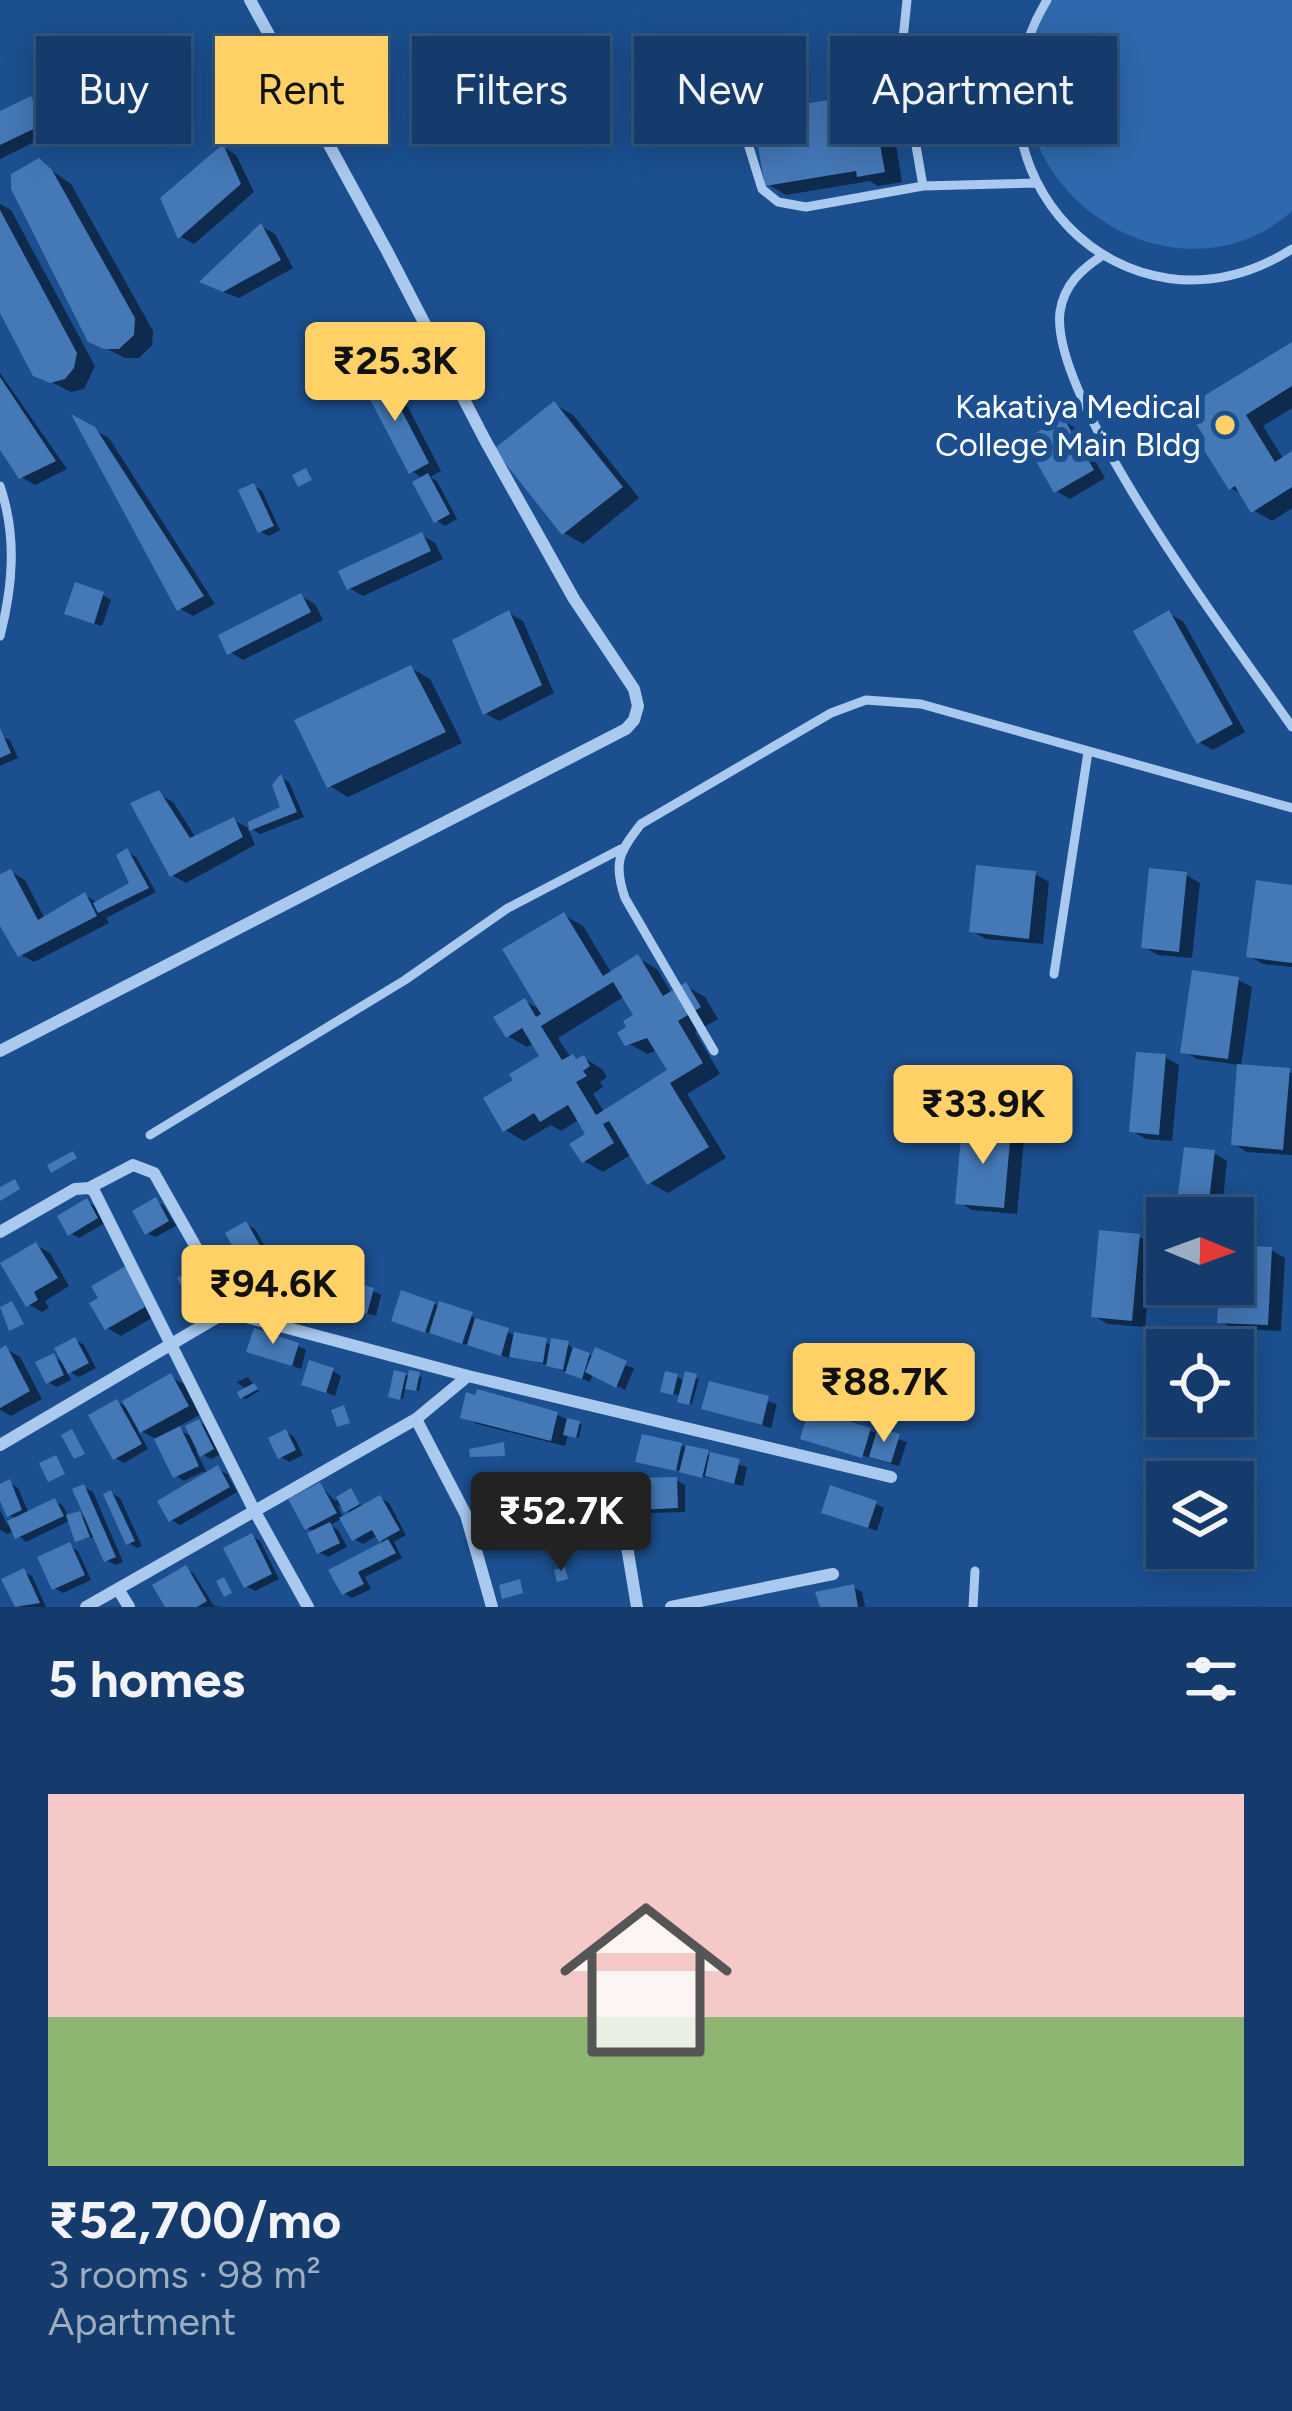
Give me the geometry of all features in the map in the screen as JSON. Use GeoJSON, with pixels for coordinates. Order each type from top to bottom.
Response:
{"type":"FeatureCollection","features":[{"type":"Feature","properties":{"kind":"street"},"geometry":{"type":"LineString","coordinates":[[0,1051],[626,729],[638,706],[634,688],[574,599],[484,440],[250,0]]}},
{"type":"Feature","properties":{"kind":"street"},"geometry":{"type":"LineString","coordinates":[[0,1232],[75,1190],[89,1188],[133,1165],[154,1173],[232,1309],[250,1318],[468,1376],[891,1477]]}},
{"type":"Feature","properties":{"kind":"street"},"geometry":{"type":"LineString","coordinates":[[89,1188],[98,1197],[254,1510],[308,1607]]}},
{"type":"Feature","properties":{"kind":"street"},"geometry":{"type":"LineString","coordinates":[[0,1445],[232,1309]]}},
{"type":"Feature","properties":{"kind":"street"},"geometry":{"type":"LineString","coordinates":[[86,1607],[416,1419],[468,1376]]}},
{"type":"Feature","properties":{"kind":"street"},"geometry":{"type":"LineString","coordinates":[[416,1419],[466,1515],[492,1607]]}},
{"type":"Feature","properties":{"kind":"street"},"geometry":{"type":"LineString","coordinates":[[616,1480],[638,1607]]}},
{"type":"Feature","properties":{"kind":"street"},"geometry":{"type":"LineString","coordinates":[[671,1607],[833,1574]]}},
{"type":"Feature","properties":{"kind":"street"},"geometry":{"type":"LineString","coordinates":[[118,1589],[129,1607]]}},
{"type":"Feature","properties":{"kind":"lane"},"geometry":{"type":"LineString","coordinates":[[907,0],[901,59],[923,186]]}},
{"type":"Feature","properties":{"kind":"lane"},"geometry":{"type":"LineString","coordinates":[[1047,0],[1031,26],[1018,68],[1016,112],[1024,154],[1036,183],[1069,228],[1103,255],[1130,268],[1187,280],[1245,273],[1292,249]]}},
{"type":"Feature","properties":{"kind":"lane"},"geometry":{"type":"LineString","coordinates":[[748,144],[762,189],[778,202],[806,206],[923,186],[1036,183]]}},
{"type":"Feature","properties":{"kind":"lane"},"geometry":{"type":"LineString","coordinates":[[1103,255],[1078,272],[1060,313],[1064,351],[1086,410],[1149,517],[1292,727]]}},
{"type":"Feature","properties":{"kind":"lane"},"geometry":{"type":"LineString","coordinates":[[0,486],[13,550],[10,598],[0,636]]}},
{"type":"Feature","properties":{"kind":"lane"},"geometry":{"type":"LineString","coordinates":[[150,1135],[405,980],[508,908],[621,849],[641,824],[832,713],[866,700],[921,704],[1292,808]]}},
{"type":"Feature","properties":{"kind":"lane"},"geometry":{"type":"LineString","coordinates":[[1054,974],[1088,752]]}},
{"type":"Feature","properties":{"kind":"lane"},"geometry":{"type":"LineString","coordinates":[[621,849],[618,876],[625,898],[714,1052]]}},
{"type":"Feature","properties":{"kind":"lane"},"geometry":{"type":"LineString","coordinates":[[973,1607],[975,1571]]}},
{"type":"Feature","properties":{"kind":"shaded area"},"geometry":{"type":"Polygon","coordinates":[[[1047,0],[1292,0],[1292,211],[1253,236],[1211,248],[1168,247],[1127,234],[1090,212],[1059,181],[1038,144],[1117,144],[1117,36],[1034,36],[1047,0]]]}},
{"type":"Feature","properties":{"kind":"building"},"geometry":{"type":"Polygon","coordinates":[[[31,96],[36,128],[0,145],[0,111],[31,96]]]}},
{"type":"Feature","properties":{"kind":"building"},"geometry":{"type":"Polygon","coordinates":[[[830,100],[830,144],[880,144],[885,172],[857,177],[856,171],[765,186],[758,144],[806,144],[806,104],[830,100]]]}},
{"type":"Feature","properties":{"kind":"building"},"geometry":{"type":"Polygon","coordinates":[[[223,144],[241,184],[178,239],[160,198],[223,144]]]}},
{"type":"Feature","properties":{"kind":"building"},"geometry":{"type":"Polygon","coordinates":[[[39,158],[52,170],[135,318],[134,335],[119,349],[88,342],[11,189],[11,174],[39,158]]]}},
{"type":"Feature","properties":{"kind":"building"},"geometry":{"type":"Polygon","coordinates":[[[0,210],[77,353],[65,379],[50,383],[33,376],[0,313],[0,210]]]}},
{"type":"Feature","properties":{"kind":"building"},"geometry":{"type":"Polygon","coordinates":[[[261,223],[281,260],[223,292],[199,282],[261,223]]]}},
{"type":"Feature","properties":{"kind":"building","name":"Kakatiya Medical College Main Bldg"},"geometry":{"type":"Polygon","coordinates":[[[1292,342],[1292,386],[1246,415],[1275,462],[1292,451],[1292,487],[1251,513],[1235,486],[1229,490],[1197,439],[1203,435],[1186,407],[1292,342]]]}},
{"type":"Feature","properties":{"kind":"building"},"geometry":{"type":"Polygon","coordinates":[[[382,373],[429,463],[409,474],[362,384],[382,373]]]}},
{"type":"Feature","properties":{"kind":"building"},"geometry":{"type":"Polygon","coordinates":[[[0,377],[56,461],[19,479],[0,450],[0,377]]]}},
{"type":"Feature","properties":{"kind":"building"},"geometry":{"type":"Polygon","coordinates":[[[554,401],[623,487],[562,535],[494,449],[554,401]]]}},
{"type":"Feature","properties":{"kind":"building"},"geometry":{"type":"Polygon","coordinates":[[[71,414],[95,427],[204,596],[177,611],[71,414]]]}},
{"type":"Feature","properties":{"kind":"building"},"geometry":{"type":"Polygon","coordinates":[[[1063,417],[1094,470],[1054,493],[1024,440],[1063,417]]]}},
{"type":"Feature","properties":{"kind":"building"},"geometry":{"type":"Polygon","coordinates":[[[306,468],[312,480],[298,487],[292,475],[306,468]]]}},
{"type":"Feature","properties":{"kind":"building"},"geometry":{"type":"Polygon","coordinates":[[[428,473],[450,514],[434,523],[412,482],[428,473]]]}},
{"type":"Feature","properties":{"kind":"building"},"geometry":{"type":"Polygon","coordinates":[[[254,483],[274,526],[258,533],[238,490],[254,483]]]}},
{"type":"Feature","properties":{"kind":"building"},"geometry":{"type":"Polygon","coordinates":[[[422,532],[431,551],[347,590],[338,571],[422,532]]]}},
{"type":"Feature","properties":{"kind":"building"},"geometry":{"type":"Polygon","coordinates":[[[75,582],[104,592],[94,624],[64,614],[75,582]]]}},
{"type":"Feature","properties":{"kind":"building"},"geometry":{"type":"Polygon","coordinates":[[[301,593],[311,612],[227,655],[218,635],[301,593]]]}},
{"type":"Feature","properties":{"kind":"building"},"geometry":{"type":"Polygon","coordinates":[[[509,610],[542,685],[483,715],[452,640],[509,610]]]}},
{"type":"Feature","properties":{"kind":"building"},"geometry":{"type":"Polygon","coordinates":[[[1169,610],[1233,724],[1197,744],[1133,631],[1169,610]]]}},
{"type":"Feature","properties":{"kind":"building"},"geometry":{"type":"Polygon","coordinates":[[[411,665],[446,732],[327,788],[294,720],[411,665]]]}},
{"type":"Feature","properties":{"kind":"building"},"geometry":{"type":"Polygon","coordinates":[[[0,728],[11,753],[0,758],[0,728]]]}},
{"type":"Feature","properties":{"kind":"building"},"geometry":{"type":"Polygon","coordinates":[[[281,774],[297,812],[249,831],[248,822],[280,807],[272,785],[281,774]]]}},
{"type":"Feature","properties":{"kind":"building"},"geometry":{"type":"Polygon","coordinates":[[[159,790],[190,838],[234,817],[243,837],[170,877],[130,803],[159,790]]]}},
{"type":"Feature","properties":{"kind":"building"},"geometry":{"type":"Polygon","coordinates":[[[127,848],[149,888],[98,913],[93,903],[129,883],[116,855],[127,848]]]}},
{"type":"Feature","properties":{"kind":"building"},"geometry":{"type":"Polygon","coordinates":[[[976,865],[1036,871],[1029,939],[969,932],[976,865]]]}},
{"type":"Feature","properties":{"kind":"building"},"geometry":{"type":"Polygon","coordinates":[[[1149,868],[1187,872],[1179,952],[1141,948],[1149,868]]]}},
{"type":"Feature","properties":{"kind":"building"},"geometry":{"type":"Polygon","coordinates":[[[11,869],[38,920],[85,892],[97,916],[18,957],[0,926],[0,874],[11,869]]]}},
{"type":"Feature","properties":{"kind":"building"},"geometry":{"type":"Polygon","coordinates":[[[1256,880],[1292,885],[1292,963],[1246,957],[1256,880]]]}},
{"type":"Feature","properties":{"kind":"building"},"geometry":{"type":"Polygon","coordinates":[[[564,912],[603,976],[638,954],[663,996],[686,982],[701,1007],[678,1021],[703,1063],[670,1083],[709,1147],[647,1185],[609,1121],[603,1124],[614,1143],[582,1163],[569,1144],[585,1134],[568,1105],[540,1122],[534,1113],[503,1132],[483,1098],[513,1080],[509,1074],[539,1056],[522,1028],[506,1038],[493,1017],[525,998],[536,1017],[541,1014],[502,949],[564,912]],[[613,982],[541,1026],[562,1060],[584,1055],[590,1066],[583,1071],[587,1076],[576,1082],[596,1115],[667,1070],[647,1038],[625,1046],[617,1033],[633,1015],[613,982]]]}},
{"type":"Feature","properties":{"kind":"building"},"geometry":{"type":"Polygon","coordinates":[[[1192,970],[1239,977],[1228,1059],[1180,1053],[1192,970]]]}},
{"type":"Feature","properties":{"kind":"building"},"geometry":{"type":"Polygon","coordinates":[[[1136,1052],[1166,1054],[1159,1135],[1129,1132],[1136,1052]]]}},
{"type":"Feature","properties":{"kind":"building"},"geometry":{"type":"Polygon","coordinates":[[[1237,1064],[1290,1068],[1283,1150],[1231,1145],[1237,1064]]]}},
{"type":"Feature","properties":{"kind":"building"},"geometry":{"type":"Polygon","coordinates":[[[962,1125],[1011,1130],[1004,1208],[955,1204],[962,1125]]]}},
{"type":"Feature","properties":{"kind":"building"},"geometry":{"type":"Polygon","coordinates":[[[1184,1147],[1215,1150],[1209,1197],[1178,1197],[1184,1147]]]}},
{"type":"Feature","properties":{"kind":"building"},"geometry":{"type":"Polygon","coordinates":[[[73,1151],[77,1158],[51,1173],[47,1165],[73,1151]]]}},
{"type":"Feature","properties":{"kind":"building"},"geometry":{"type":"Polygon","coordinates":[[[15,1179],[20,1189],[0,1201],[0,1187],[15,1179]]]}},
{"type":"Feature","properties":{"kind":"building"},"geometry":{"type":"Polygon","coordinates":[[[156,1197],[169,1221],[145,1235],[132,1211],[156,1197]]]}},
{"type":"Feature","properties":{"kind":"building"},"geometry":{"type":"Polygon","coordinates":[[[87,1198],[98,1218],[68,1236],[57,1216],[87,1198]]]}},
{"type":"Feature","properties":{"kind":"building"},"geometry":{"type":"Polygon","coordinates":[[[246,1221],[265,1254],[244,1267],[225,1233],[246,1221]]]}},
{"type":"Feature","properties":{"kind":"building"},"geometry":{"type":"Polygon","coordinates":[[[1099,1230],[1140,1234],[1132,1321],[1091,1317],[1099,1230]]]}},
{"type":"Feature","properties":{"kind":"building"},"geometry":{"type":"Polygon","coordinates":[[[36,1242],[58,1278],[34,1292],[38,1300],[26,1307],[0,1263],[36,1242]]]}},
{"type":"Feature","properties":{"kind":"building"},"geometry":{"type":"Polygon","coordinates":[[[1254,1246],[1272,1247],[1268,1325],[1217,1323],[1218,1305],[1254,1305],[1254,1246]]]}},
{"type":"Feature","properties":{"kind":"building"},"geometry":{"type":"Polygon","coordinates":[[[126,1266],[145,1307],[105,1330],[89,1303],[98,1298],[91,1286],[126,1266]]]}},
{"type":"Feature","properties":{"kind":"building"},"geometry":{"type":"Polygon","coordinates":[[[199,1266],[211,1287],[189,1299],[177,1278],[199,1266]]]}},
{"type":"Feature","properties":{"kind":"building"},"geometry":{"type":"Polygon","coordinates":[[[288,1269],[310,1275],[304,1295],[282,1288],[288,1269]]]}},
{"type":"Feature","properties":{"kind":"building"},"geometry":{"type":"Polygon","coordinates":[[[326,1274],[374,1288],[367,1314],[319,1300],[326,1274]]]}},
{"type":"Feature","properties":{"kind":"building"},"geometry":{"type":"Polygon","coordinates":[[[401,1290],[435,1302],[425,1333],[391,1321],[401,1290]]]}},
{"type":"Feature","properties":{"kind":"building"},"geometry":{"type":"Polygon","coordinates":[[[12,1301],[24,1324],[9,1331],[0,1307],[12,1301]]]}},
{"type":"Feature","properties":{"kind":"building"},"geometry":{"type":"Polygon","coordinates":[[[439,1301],[473,1312],[462,1344],[429,1333],[439,1301]]]}},
{"type":"Feature","properties":{"kind":"building"},"geometry":{"type":"Polygon","coordinates":[[[475,1318],[509,1328],[501,1356],[467,1345],[475,1318]]]}},
{"type":"Feature","properties":{"kind":"building"},"geometry":{"type":"Polygon","coordinates":[[[254,1328],[299,1343],[292,1366],[246,1352],[254,1328]]]}},
{"type":"Feature","properties":{"kind":"building"},"geometry":{"type":"Polygon","coordinates":[[[514,1332],[547,1338],[543,1363],[509,1357],[514,1332]]]}},
{"type":"Feature","properties":{"kind":"building"},"geometry":{"type":"Polygon","coordinates":[[[75,1337],[89,1363],[68,1374],[54,1348],[75,1337]]]}},
{"type":"Feature","properties":{"kind":"building"},"geometry":{"type":"Polygon","coordinates":[[[551,1338],[569,1341],[563,1370],[546,1366],[551,1338]]]}},
{"type":"Feature","properties":{"kind":"building"},"geometry":{"type":"Polygon","coordinates":[[[6,1345],[30,1391],[0,1408],[0,1349],[6,1345]]]}},
{"type":"Feature","properties":{"kind":"building"},"geometry":{"type":"Polygon","coordinates":[[[573,1347],[590,1353],[582,1379],[565,1373],[573,1347]]]}},
{"type":"Feature","properties":{"kind":"building"},"geometry":{"type":"Polygon","coordinates":[[[595,1347],[627,1361],[616,1388],[585,1372],[595,1347]]]}},
{"type":"Feature","properties":{"kind":"building"},"geometry":{"type":"Polygon","coordinates":[[[54,1353],[64,1375],[46,1384],[35,1362],[54,1353]]]}},
{"type":"Feature","properties":{"kind":"building"},"geometry":{"type":"Polygon","coordinates":[[[309,1360],[334,1368],[326,1393],[301,1385],[309,1360]]]}},
{"type":"Feature","properties":{"kind":"building"},"geometry":{"type":"Polygon","coordinates":[[[394,1370],[406,1373],[400,1400],[388,1397],[394,1370]]]}},
{"type":"Feature","properties":{"kind":"building"},"geometry":{"type":"Polygon","coordinates":[[[409,1370],[420,1372],[416,1391],[405,1389],[409,1370]]]}},
{"type":"Feature","properties":{"kind":"building"},"geometry":{"type":"Polygon","coordinates":[[[665,1371],[678,1374],[673,1395],[660,1392],[665,1371]]]}},
{"type":"Feature","properties":{"kind":"building"},"geometry":{"type":"Polygon","coordinates":[[[685,1371],[697,1374],[689,1405],[677,1402],[685,1371]]]}},
{"type":"Feature","properties":{"kind":"building"},"geometry":{"type":"Polygon","coordinates":[[[171,1373],[189,1406],[140,1433],[122,1401],[171,1373]]]}},
{"type":"Feature","properties":{"kind":"building"},"geometry":{"type":"Polygon","coordinates":[[[709,1381],[769,1396],[762,1425],[701,1409],[709,1381]]]}},
{"type":"Feature","properties":{"kind":"building"},"geometry":{"type":"Polygon","coordinates":[[[254,1383],[258,1389],[240,1399],[237,1392],[254,1383]]]}},
{"type":"Feature","properties":{"kind":"building"},"geometry":{"type":"Polygon","coordinates":[[[477,1389],[558,1412],[551,1441],[460,1418],[466,1392],[475,1395],[477,1389]]]}},
{"type":"Feature","properties":{"kind":"building"},"geometry":{"type":"Polygon","coordinates":[[[117,1399],[142,1444],[113,1460],[88,1415],[117,1399]]]}},
{"type":"Feature","properties":{"kind":"building"},"geometry":{"type":"Polygon","coordinates":[[[344,1405],[350,1423],[337,1427],[331,1410],[344,1405]]]}},
{"type":"Feature","properties":{"kind":"building"},"geometry":{"type":"Polygon","coordinates":[[[809,1409],[871,1428],[862,1458],[800,1439],[809,1409]]]}},
{"type":"Feature","properties":{"kind":"building"},"geometry":{"type":"Polygon","coordinates":[[[567,1418],[580,1421],[576,1438],[563,1435],[567,1418]]]}},
{"type":"Feature","properties":{"kind":"building"},"geometry":{"type":"Polygon","coordinates":[[[199,1419],[214,1449],[200,1457],[185,1426],[199,1419]]]}},
{"type":"Feature","properties":{"kind":"building"},"geometry":{"type":"Polygon","coordinates":[[[180,1426],[199,1466],[173,1478],[154,1439],[180,1426]]]}},
{"type":"Feature","properties":{"kind":"building"},"geometry":{"type":"Polygon","coordinates":[[[878,1427],[900,1434],[891,1463],[869,1457],[878,1427]]]}},
{"type":"Feature","properties":{"kind":"building"},"geometry":{"type":"Polygon","coordinates":[[[72,1429],[85,1454],[74,1459],[61,1435],[72,1429]]]}},
{"type":"Feature","properties":{"kind":"building"},"geometry":{"type":"Polygon","coordinates":[[[286,1429],[296,1450],[278,1459],[268,1438],[286,1429]]]}},
{"type":"Feature","properties":{"kind":"building"},"geometry":{"type":"Polygon","coordinates":[[[642,1434],[682,1443],[676,1471],[635,1462],[642,1434]]]}},
{"type":"Feature","properties":{"kind":"building"},"geometry":{"type":"Polygon","coordinates":[[[504,1442],[505,1456],[470,1457],[469,1449],[504,1442]]]}},
{"type":"Feature","properties":{"kind":"building"},"geometry":{"type":"Polygon","coordinates":[[[686,1445],[709,1450],[702,1478],[679,1472],[686,1445]]]}},
{"type":"Feature","properties":{"kind":"building"},"geometry":{"type":"Polygon","coordinates":[[[710,1452],[740,1459],[734,1484],[705,1476],[710,1452]]]}},
{"type":"Feature","properties":{"kind":"building"},"geometry":{"type":"Polygon","coordinates":[[[56,1455],[65,1474],[48,1482],[39,1463],[56,1455]]]}},
{"type":"Feature","properties":{"kind":"building"},"geometry":{"type":"Polygon","coordinates":[[[218,1465],[230,1487],[169,1522],[157,1501],[218,1465]]]}},
{"type":"Feature","properties":{"kind":"building"},"geometry":{"type":"Polygon","coordinates":[[[677,1477],[678,1508],[637,1510],[636,1478],[677,1477]]]}},
{"type":"Feature","properties":{"kind":"building"},"geometry":{"type":"Polygon","coordinates":[[[10,1479],[22,1510],[7,1517],[0,1484],[10,1479]]]}},
{"type":"Feature","properties":{"kind":"building"},"geometry":{"type":"Polygon","coordinates":[[[320,1482],[337,1513],[305,1530],[288,1499],[320,1482]]]}},
{"type":"Feature","properties":{"kind":"building"},"geometry":{"type":"Polygon","coordinates":[[[84,1484],[116,1557],[104,1562],[72,1489],[84,1484]]]}},
{"type":"Feature","properties":{"kind":"building"},"geometry":{"type":"Polygon","coordinates":[[[830,1485],[877,1501],[868,1528],[821,1513],[830,1485]]]}},
{"type":"Feature","properties":{"kind":"building"},"geometry":{"type":"Polygon","coordinates":[[[351,1488],[360,1504],[344,1513],[336,1497],[351,1488]]]}},
{"type":"Feature","properties":{"kind":"building"},"geometry":{"type":"Polygon","coordinates":[[[111,1490],[135,1541],[126,1545],[103,1494],[111,1490]]]}},
{"type":"Feature","properties":{"kind":"building"},"geometry":{"type":"Polygon","coordinates":[[[380,1495],[400,1530],[379,1542],[372,1530],[352,1541],[339,1518],[380,1495]]]}},
{"type":"Feature","properties":{"kind":"building"},"geometry":{"type":"Polygon","coordinates":[[[55,1498],[64,1516],[15,1539],[7,1521],[55,1498]]]}},
{"type":"Feature","properties":{"kind":"building"},"geometry":{"type":"Polygon","coordinates":[[[80,1511],[90,1537],[75,1542],[66,1515],[80,1511]]]}},
{"type":"Feature","properties":{"kind":"building"},"geometry":{"type":"Polygon","coordinates":[[[330,1522],[340,1543],[317,1554],[307,1533],[330,1522]]]}},
{"type":"Feature","properties":{"kind":"building"},"geometry":{"type":"Polygon","coordinates":[[[252,1533],[272,1574],[244,1588],[223,1548],[252,1533]]]}},
{"type":"Feature","properties":{"kind":"building"},"geometry":{"type":"Polygon","coordinates":[[[388,1539],[396,1553],[358,1572],[364,1584],[342,1595],[328,1570],[388,1539]]]}},
{"type":"Feature","properties":{"kind":"building"},"geometry":{"type":"Polygon","coordinates":[[[70,1542],[85,1575],[52,1590],[37,1557],[70,1542]]]}},
{"type":"Feature","properties":{"kind":"building"},"geometry":{"type":"Polygon","coordinates":[[[186,1565],[207,1601],[197,1607],[165,1607],[152,1585],[186,1565]]]}},
{"type":"Feature","properties":{"kind":"building"},"geometry":{"type":"Polygon","coordinates":[[[565,1567],[568,1579],[557,1582],[554,1570],[565,1567]]]}},
{"type":"Feature","properties":{"kind":"building"},"geometry":{"type":"Polygon","coordinates":[[[24,1568],[40,1603],[15,1607],[1,1579],[24,1568]]]}},
{"type":"Feature","properties":{"kind":"building"},"geometry":{"type":"Polygon","coordinates":[[[224,1577],[232,1593],[224,1597],[216,1581],[224,1577]]]}},
{"type":"Feature","properties":{"kind":"building"},"geometry":{"type":"Polygon","coordinates":[[[520,1579],[523,1593],[502,1599],[499,1585],[520,1579]]]}},
{"type":"Feature","properties":{"kind":"building"},"geometry":{"type":"Polygon","coordinates":[[[854,1584],[858,1607],[820,1607],[815,1592],[854,1584]]]}},
{"type":"Feature","properties":{"kind":"place","name":"Kakatiya Medical College Main Bldg"},"geometry":{"type":"Point","coordinates":[1225,425]}}]}
